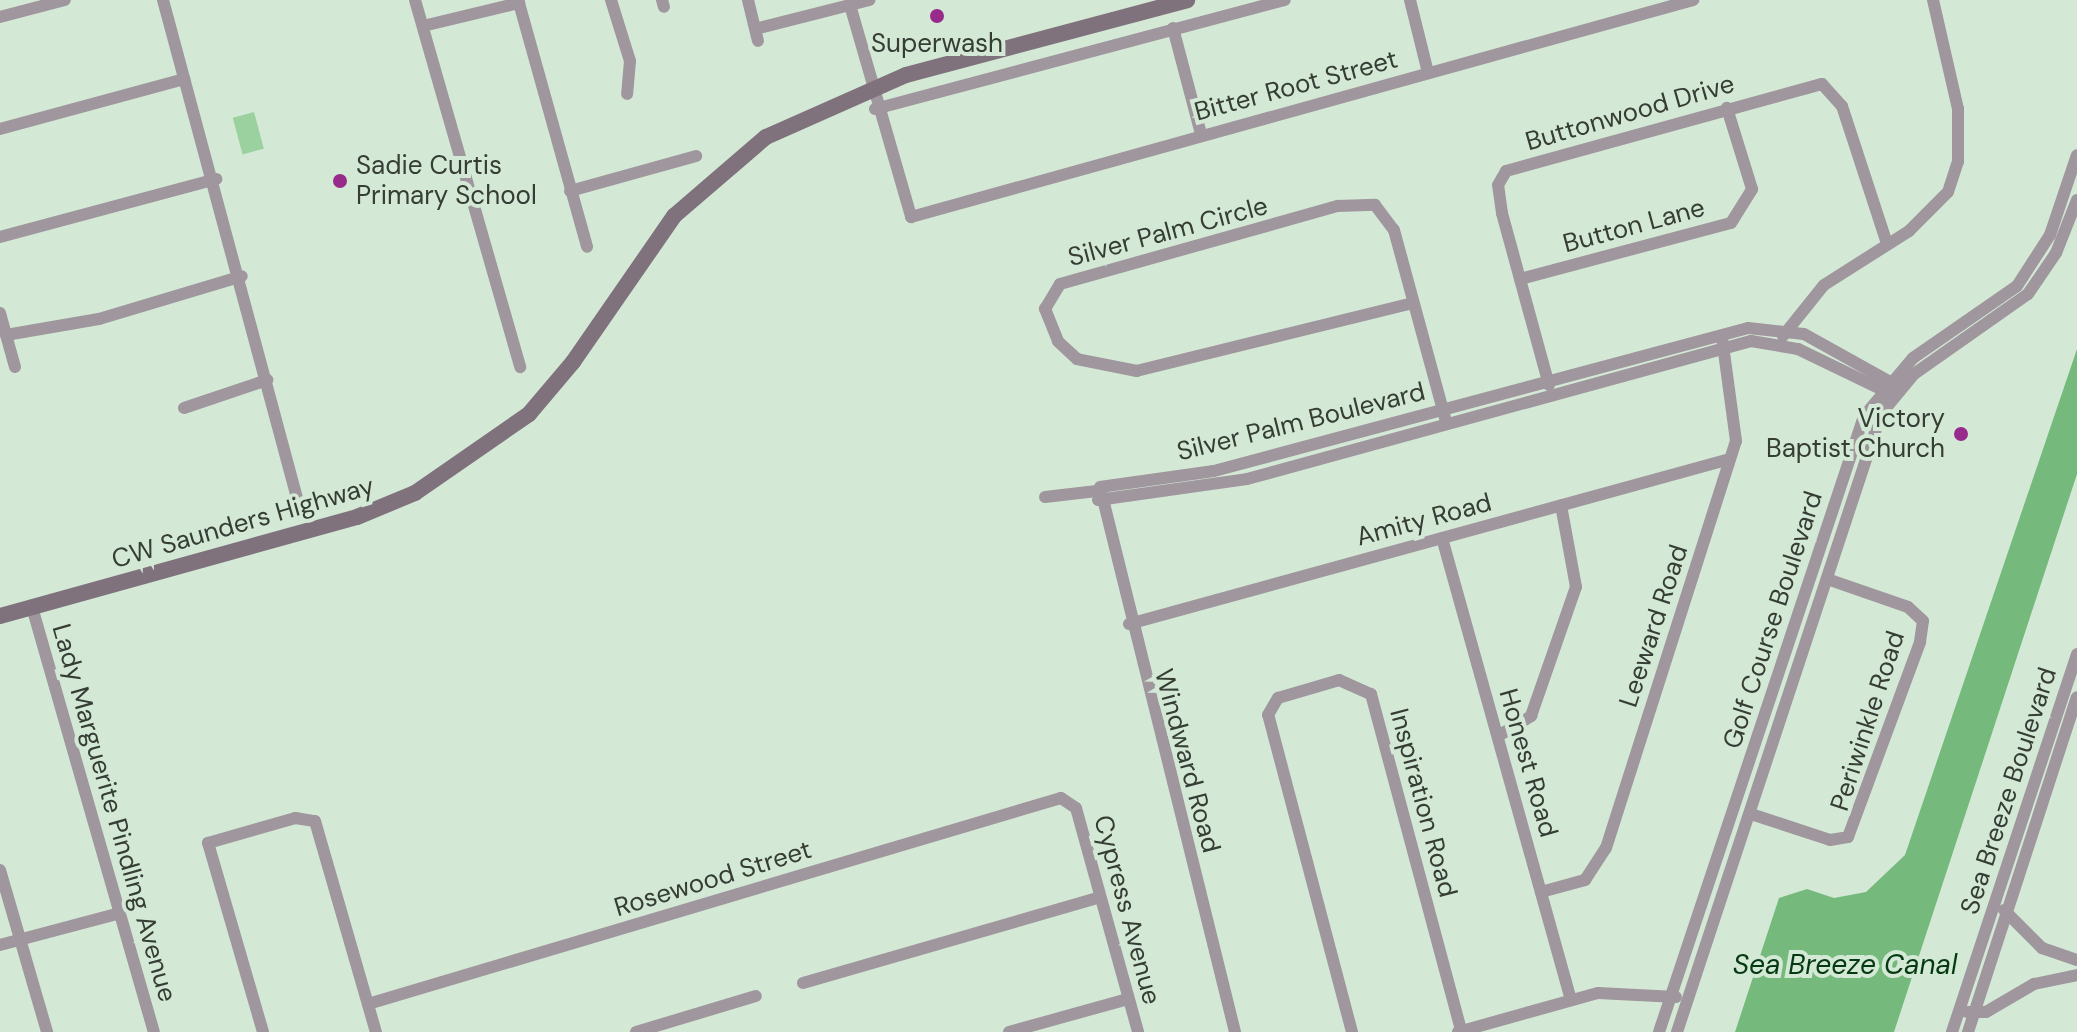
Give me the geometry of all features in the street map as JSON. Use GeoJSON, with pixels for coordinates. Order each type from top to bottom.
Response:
{"type":"FeatureCollection","features":[{"type":"Feature","properties":{"kind":"main road","name":"CW Saunders Highway"},"geometry":{"type":"LineString","coordinates":[[0,616],[357,517],[447,476],[518,423],[564,374],[638,262],[702,188],[787,124],[870,87],[1187,0]]}},
{"type":"Feature","properties":{"kind":"street"},"geometry":{"type":"LineString","coordinates":[[0,17],[65,0]]}},
{"type":"Feature","properties":{"kind":"street"},"geometry":{"type":"LineString","coordinates":[[163,0],[216,179],[297,498]]}},
{"type":"Feature","properties":{"kind":"street"},"geometry":{"type":"LineString","coordinates":[[415,0],[520,367]]}},
{"type":"Feature","properties":{"kind":"street"},"geometry":{"type":"LineString","coordinates":[[611,0],[630,61],[627,94]]}},
{"type":"Feature","properties":{"kind":"street"},"geometry":{"type":"LineString","coordinates":[[748,0],[758,35],[870,0]]}},
{"type":"Feature","properties":{"kind":"street"},"geometry":{"type":"LineString","coordinates":[[850,5],[875,109],[1285,0]]}},
{"type":"Feature","properties":{"kind":"street"},"geometry":{"type":"LineString","coordinates":[[1410,0],[1428,73]]}},
{"type":"Feature","properties":{"kind":"street","name":"Bitter Root Street"},"geometry":{"type":"LineString","coordinates":[[875,109],[911,217],[1201,134],[1693,0]]}},
{"type":"Feature","properties":{"kind":"street"},"geometry":{"type":"LineString","coordinates":[[1781,343],[1784,329],[1824,285],[1935,210],[1958,162],[1955,89],[1933,0]]}},
{"type":"Feature","properties":{"kind":"street"},"geometry":{"type":"LineString","coordinates":[[423,26],[523,1],[587,247]]}},
{"type":"Feature","properties":{"kind":"street"},"geometry":{"type":"LineString","coordinates":[[1123,17],[1130,40]]}},
{"type":"Feature","properties":{"kind":"street"},"geometry":{"type":"LineString","coordinates":[[1173,28],[1201,134]]}},
{"type":"Feature","properties":{"kind":"street"},"geometry":{"type":"LineString","coordinates":[[1079,29],[1087,51]]}},
{"type":"Feature","properties":{"kind":"street"},"geometry":{"type":"LineString","coordinates":[[1015,46],[1022,69]]}},
{"type":"Feature","properties":{"kind":"street"},"geometry":{"type":"LineString","coordinates":[[0,129],[184,79]]}},
{"type":"Feature","properties":{"kind":"street","name":"Buttonwood Drive"},"geometry":{"type":"LineString","coordinates":[[1552,393],[1498,185],[1506,171],[1801,87],[1822,84],[1836,93],[1886,241]]}},
{"type":"Feature","properties":{"kind":"street","name":"Button Lane"},"geometry":{"type":"LineString","coordinates":[[1520,279],[1731,223],[1752,189],[1727,108]]}},
{"type":"Feature","properties":{"kind":"street","name":"Golf Course Boulevard"},"geometry":{"type":"LineString","coordinates":[[1659,1032],[1855,437],[1883,386],[1987,313],[2017,286],[2050,235],[2077,155]]}},
{"type":"Feature","properties":{"kind":"street"},"geometry":{"type":"LineString","coordinates":[[570,191],[696,156]]}},
{"type":"Feature","properties":{"kind":"street"},"geometry":{"type":"LineString","coordinates":[[0,237],[216,179]]}},
{"type":"Feature","properties":{"kind":"street","name":"Golf Course Boulevard"},"geometry":{"type":"LineString","coordinates":[[1677,1032],[1751,814],[1867,449],[1898,391],[2006,316],[2064,238],[2077,200]]}},
{"type":"Feature","properties":{"kind":"street","name":"Silver Palm Circle"},"geometry":{"type":"LineString","coordinates":[[1413,303],[1137,371],[1077,359],[1058,341],[1045,309],[1060,284],[1358,203],[1387,213],[1413,303],[1446,422]]}},
{"type":"Feature","properties":{"kind":"street"},"geometry":{"type":"LineString","coordinates":[[2050,235],[2064,238]]}},
{"type":"Feature","properties":{"kind":"street"},"geometry":{"type":"LineString","coordinates":[[6,335],[99,319],[242,276]]}},
{"type":"Feature","properties":{"kind":"street"},"geometry":{"type":"LineString","coordinates":[[0,313],[15,367]]}},
{"type":"Feature","properties":{"kind":"street","name":"Silver Palm Boulevard"},"geometry":{"type":"LineString","coordinates":[[1097,496],[1214,471],[1548,379],[1722,339],[1784,329],[1883,386]]}},
{"type":"Feature","properties":{"kind":"street","name":"Silver Palm Boulevard"},"geometry":{"type":"LineString","coordinates":[[1097,496],[1247,479],[1552,393],[1722,339],[1781,343],[1898,391]]}},
{"type":"Feature","properties":{"kind":"street","name":"Leeward Road"},"geometry":{"type":"LineString","coordinates":[[1541,892],[1585,880],[1599,867],[1730,459],[1738,416],[1722,339]]}},
{"type":"Feature","properties":{"kind":"street"},"geometry":{"type":"LineString","coordinates":[[184,408],[267,380]]}},
{"type":"Feature","properties":{"kind":"street","name":"Amity Road"},"geometry":{"type":"LineString","coordinates":[[1129,624],[1730,459]]}},
{"type":"Feature","properties":{"kind":"street"},"geometry":{"type":"LineString","coordinates":[[1045,497],[1097,496]]}},
{"type":"Feature","properties":{"kind":"street","name":"Windward Road"},"geometry":{"type":"LineString","coordinates":[[1097,496],[1235,1032]]}},
{"type":"Feature","properties":{"kind":"street"},"geometry":{"type":"LineString","coordinates":[[1498,736],[1531,716],[1576,587],[1561,505]]}},
{"type":"Feature","properties":{"kind":"street","name":"Honest Road"},"geometry":{"type":"LineString","coordinates":[[1442,538],[1571,1000]]}},
{"type":"Feature","properties":{"kind":"street","name":"Periwinkle Road"},"geometry":{"type":"LineString","coordinates":[[1751,814],[1830,840],[1848,837],[1920,642],[1923,621],[1908,607],[1827,579]]}},
{"type":"Feature","properties":{"kind":"street","name":"Lady Marguerite Pindling Avenue"},"geometry":{"type":"LineString","coordinates":[[32,607],[154,1032]]}},
{"type":"Feature","properties":{"kind":"street","name":"Sea Breeze Boulevard"},"geometry":{"type":"LineString","coordinates":[[1952,1032],[2077,654]]}},
{"type":"Feature","properties":{"kind":"street","name":"Inspiration Road"},"geometry":{"type":"LineString","coordinates":[[1352,1032],[1268,715],[1278,698],[1339,680],[1371,694],[1460,1032]]}},
{"type":"Feature","properties":{"kind":"street","name":"Sea Breeze Boulevard"},"geometry":{"type":"LineString","coordinates":[[1968,1032],[2077,697]]}},
{"type":"Feature","properties":{"kind":"street","name":"Rosewood Street"},"geometry":{"type":"LineString","coordinates":[[368,1004],[1061,798],[1070,801]]}},
{"type":"Feature","properties":{"kind":"street","name":"Cypress Avenue"},"geometry":{"type":"LineString","coordinates":[[1070,801],[1138,1032]]}},
{"type":"Feature","properties":{"kind":"street"},"geometry":{"type":"LineString","coordinates":[[263,1032],[208,843],[285,819],[313,819],[376,1032]]}},
{"type":"Feature","properties":{"kind":"street"},"geometry":{"type":"LineString","coordinates":[[0,870],[47,1032]]}},
{"type":"Feature","properties":{"kind":"street"},"geometry":{"type":"LineString","coordinates":[[803,983],[1100,897]]}},
{"type":"Feature","properties":{"kind":"street"},"geometry":{"type":"LineString","coordinates":[[1994,906],[2007,911]]}},
{"type":"Feature","properties":{"kind":"street","name":"Sea Breeze Boulevard"},"geometry":{"type":"LineString","coordinates":[[2007,911],[2042,948],[2072,960]]}},
{"type":"Feature","properties":{"kind":"street"},"geometry":{"type":"LineString","coordinates":[[0,945],[120,913]]}},
{"type":"Feature","properties":{"kind":"street"},"geometry":{"type":"LineString","coordinates":[[1960,1010],[1974,1014],[2071,976],[2072,960]]}},
{"type":"Feature","properties":{"kind":"street"},"geometry":{"type":"LineString","coordinates":[[1460,1032],[1571,1000],[1619,990],[1671,995],[1687,1000]]}},
{"type":"Feature","properties":{"kind":"street"},"geometry":{"type":"LineString","coordinates":[[636,1032],[756,996]]}},
{"type":"Feature","properties":{"kind":"street"},"geometry":{"type":"LineString","coordinates":[[1009,1032],[1128,999]]}},
{"type":"Feature","properties":{"kind":"shaded area"},"geometry":{"type":"Polygon","coordinates":[[[254,112],[264,149],[243,154],[233,118],[254,112]]]}},
{"type":"Feature","properties":{"kind":"water","name":"Sea Breeze Canal"},"geometry":{"type":"Polygon","coordinates":[[[2077,349],[2077,474],[1894,1032],[1735,1032],[1779,898],[1807,889],[1834,898],[1866,892],[1905,855],[2077,349]]]}},
{"type":"Feature","properties":{"kind":"place","name":"Superwash"},"geometry":{"type":"Point","coordinates":[937,16]}},
{"type":"Feature","properties":{"kind":"place","name":"Sadie Curtis Primary School"},"geometry":{"type":"Point","coordinates":[340,181]}},
{"type":"Feature","properties":{"kind":"place","name":"Victory Baptist Church"},"geometry":{"type":"Point","coordinates":[1961,434]}}]}
